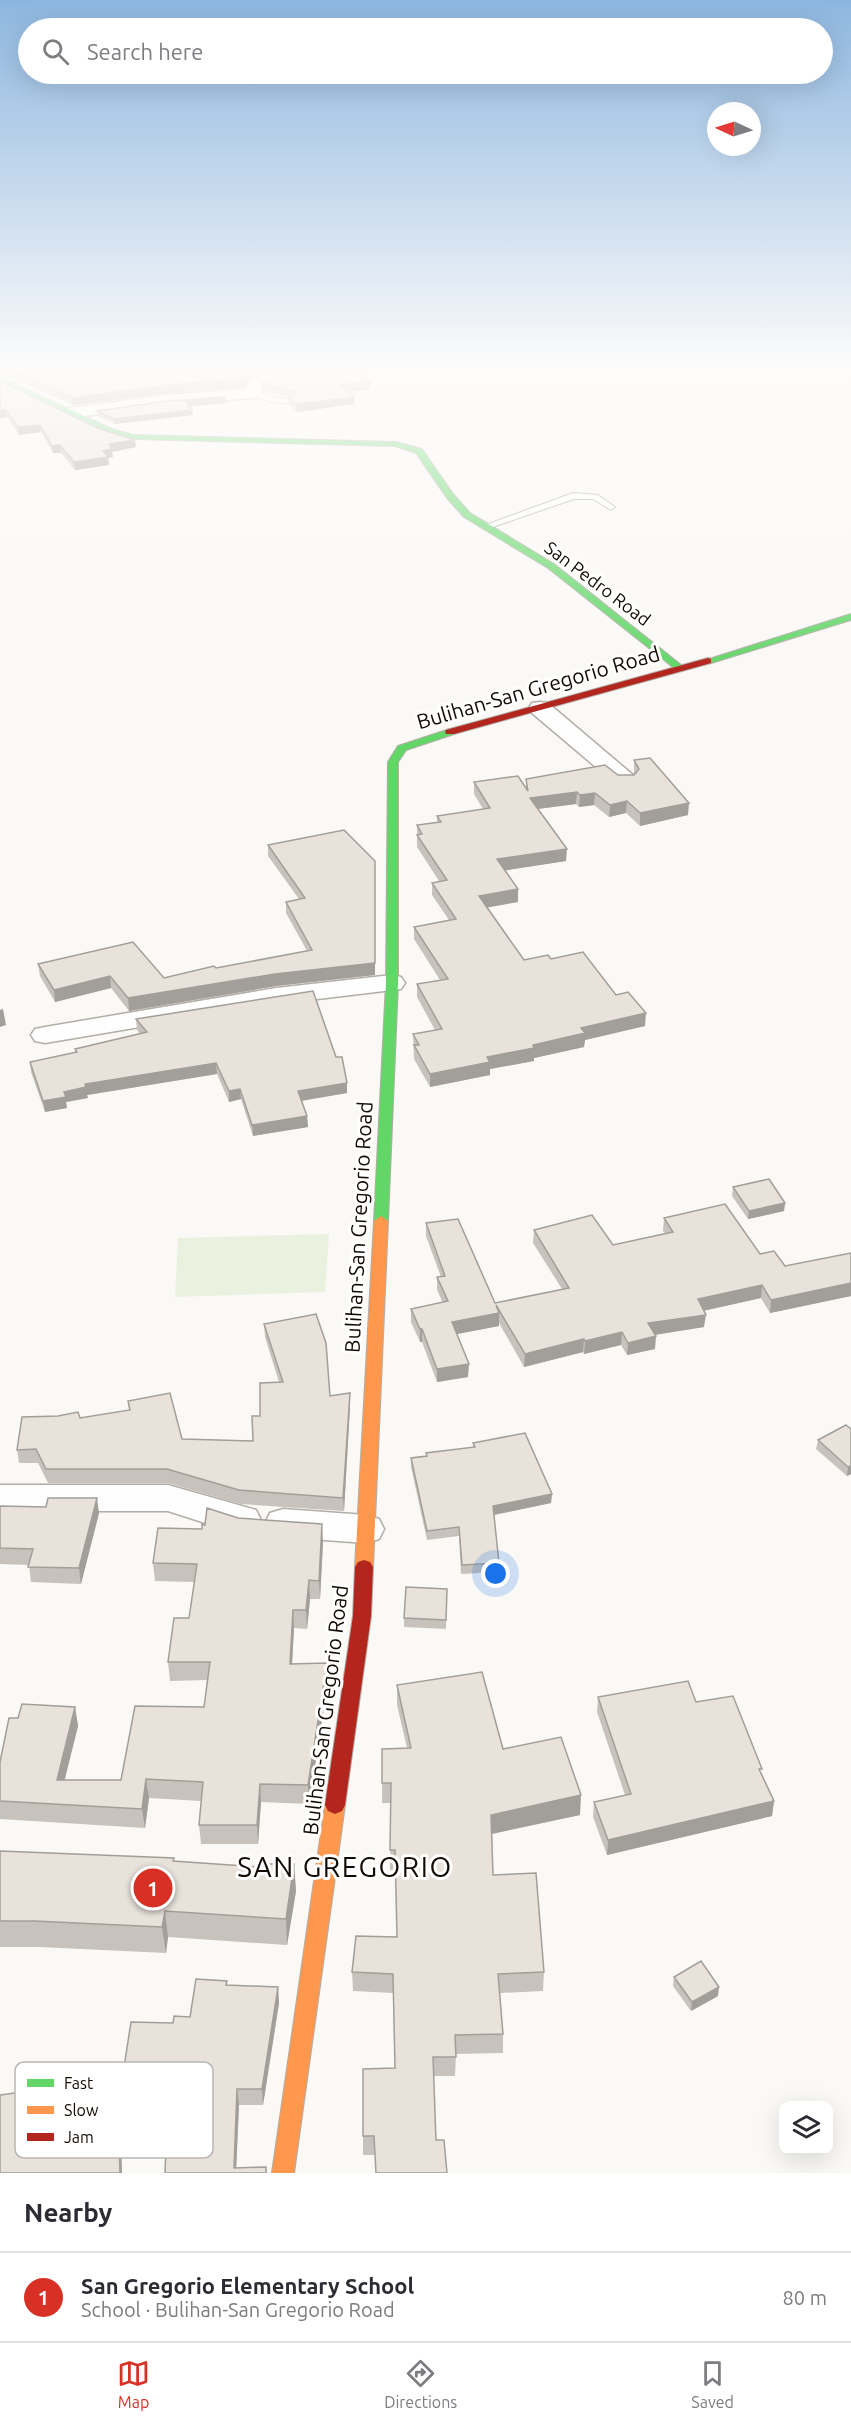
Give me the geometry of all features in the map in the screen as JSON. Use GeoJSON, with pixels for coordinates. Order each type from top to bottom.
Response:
{"type":"FeatureCollection","features":[{"type":"Feature","properties":{"kind":"street","name":"San Pedro Road"},"geometry":{"type":"LineString","coordinates":[[430,466],[457,506],[484,527],[551,566],[681,669]]}},
{"type":"Feature","properties":{"kind":"street","name":"Bulihan-San Gregorio Road"},"geometry":{"type":"LineString","coordinates":[[283,2173],[362,1616],[392,983],[393,762],[402,748],[427,738],[681,669],[851,617]]}},
{"type":"Feature","properties":{"kind":"street"},"geometry":{"type":"LineString","coordinates":[[540,708],[625,780]]}},
{"type":"Feature","properties":{"kind":"street"},"geometry":{"type":"LineString","coordinates":[[45,1035],[276,996],[392,983]]}},
{"type":"Feature","properties":{"kind":"street"},"geometry":{"type":"LineString","coordinates":[[0,1498],[168,1498],[189,1503],[214,1514],[240,1520],[366,1529]]}},
{"type":"Feature","properties":{"kind":"lane"},"geometry":{"type":"LineString","coordinates":[[484,527],[573,496],[595,497],[611,507]]}},
{"type":"Feature","properties":{"kind":"green space"},"geometry":{"type":"Polygon","coordinates":[[[329,1234],[325,1292],[175,1297],[178,1238],[329,1234]]]}},
{"type":"Feature","properties":{"kind":"building"},"geometry":{"type":"Polygon","coordinates":[[[650,758],[689,803],[640,813],[627,801],[610,805],[595,793],[580,795],[577,792],[530,798],[567,849],[497,859],[518,889],[479,896],[524,960],[548,955],[551,959],[583,952],[616,995],[628,992],[646,1013],[581,1028],[585,1033],[533,1045],[534,1048],[487,1057],[490,1062],[430,1074],[414,1045],[419,1045],[413,1034],[442,1029],[417,984],[448,979],[414,927],[456,919],[432,883],[447,880],[417,835],[422,834],[417,825],[441,822],[437,816],[490,808],[474,782],[518,776],[528,791],[526,779],[605,765],[618,775],[634,775],[639,769],[634,760],[650,758]]]}},
{"type":"Feature","properties":{"kind":"building"},"geometry":{"type":"Polygon","coordinates":[[[344,830],[375,861],[375,963],[275,974],[128,998],[110,976],[54,990],[38,964],[133,942],[164,978],[214,966],[216,968],[312,950],[286,902],[305,898],[268,845],[344,830]]]}},
{"type":"Feature","properties":{"kind":"building"},"geometry":{"type":"Polygon","coordinates":[[[313,991],[336,1057],[342,1057],[347,1083],[298,1091],[307,1116],[252,1125],[240,1089],[229,1091],[216,1063],[85,1084],[86,1087],[64,1092],[66,1097],[43,1101],[30,1062],[77,1052],[75,1049],[147,1032],[136,1019],[313,991]]]}},
{"type":"Feature","properties":{"kind":"building"},"geometry":{"type":"Polygon","coordinates":[[[769,1179],[785,1203],[749,1211],[733,1187],[769,1179]]]}},
{"type":"Feature","properties":{"kind":"building"},"geometry":{"type":"Polygon","coordinates":[[[725,1204],[760,1254],[774,1251],[785,1266],[851,1253],[851,1283],[771,1300],[762,1285],[698,1299],[706,1315],[648,1323],[656,1336],[628,1343],[622,1332],[525,1354],[496,1305],[499,1313],[452,1322],[469,1364],[437,1369],[422,1329],[411,1309],[448,1301],[437,1277],[445,1276],[426,1223],[458,1219],[495,1303],[569,1288],[534,1230],[592,1215],[613,1245],[673,1232],[664,1218],[725,1204]]]}},
{"type":"Feature","properties":{"kind":"building"},"geometry":{"type":"Polygon","coordinates":[[[316,1314],[326,1343],[330,1396],[350,1393],[343,1498],[239,1490],[167,1469],[46,1469],[36,1449],[17,1450],[22,1417],[58,1416],[78,1412],[80,1418],[130,1410],[128,1401],[170,1393],[182,1439],[253,1441],[252,1416],[260,1416],[260,1383],[283,1382],[264,1324],[316,1314]]]}},
{"type":"Feature","properties":{"kind":"building"},"geometry":{"type":"Polygon","coordinates":[[[846,1425],[851,1429],[851,1466],[848,1467],[818,1440],[846,1425]]]}},
{"type":"Feature","properties":{"kind":"building"},"geometry":{"type":"Polygon","coordinates":[[[525,1433],[552,1494],[493,1506],[499,1563],[462,1565],[459,1527],[427,1531],[411,1458],[427,1456],[426,1453],[475,1447],[473,1443],[525,1433]]]}},
{"type":"Feature","properties":{"kind":"building"},"geometry":{"type":"Polygon","coordinates":[[[48,1498],[97,1498],[79,1568],[28,1567],[33,1549],[0,1548],[0,1506],[46,1507],[48,1498]]]}},
{"type":"Feature","properties":{"kind":"building"},"geometry":{"type":"Polygon","coordinates":[[[207,1508],[238,1518],[322,1524],[319,1581],[309,1580],[306,1610],[293,1610],[290,1664],[327,1663],[308,1785],[260,1784],[257,1825],[199,1825],[203,1782],[146,1779],[142,1809],[0,1801],[0,1762],[9,1718],[18,1718],[22,1704],[75,1707],[57,1780],[121,1780],[135,1706],[204,1707],[210,1662],[168,1662],[174,1618],[189,1618],[197,1564],[153,1563],[158,1528],[202,1529],[202,1524],[205,1525],[207,1508]]]}},
{"type":"Feature","properties":{"kind":"building"},"geometry":{"type":"Polygon","coordinates":[[[406,1587],[447,1589],[446,1620],[404,1618],[406,1587]]]}},
{"type":"Feature","properties":{"kind":"building"},"geometry":{"type":"Polygon","coordinates":[[[482,1672],[503,1749],[561,1737],[581,1795],[491,1815],[493,1875],[536,1873],[544,1972],[498,1974],[503,2034],[455,2035],[456,2057],[433,2057],[436,2140],[444,2140],[447,2173],[376,2173],[374,2136],[363,2136],[363,2069],[395,2068],[393,1974],[352,1972],[356,1936],[397,1937],[395,1850],[390,1850],[391,1783],[382,1783],[382,1749],[411,1748],[397,1685],[482,1672]]]}},
{"type":"Feature","properties":{"kind":"building"},"geometry":{"type":"Polygon","coordinates":[[[688,1681],[696,1702],[733,1696],[762,1769],[759,1769],[774,1801],[608,1840],[594,1802],[631,1794],[598,1697],[688,1681]]]}},
{"type":"Feature","properties":{"kind":"building"},"geometry":{"type":"Polygon","coordinates":[[[0,1851],[174,1858],[173,1861],[260,1867],[260,1864],[294,1864],[286,1919],[165,1911],[162,1927],[0,1921],[0,1851]]]}},
{"type":"Feature","properties":{"kind":"building"},"geometry":{"type":"Polygon","coordinates":[[[701,1961],[719,1987],[692,2002],[674,1977],[701,1961]]]}},
{"type":"Feature","properties":{"kind":"building"},"geometry":{"type":"Polygon","coordinates":[[[196,1979],[227,1981],[226,1985],[278,1987],[262,2089],[237,2089],[234,2168],[266,2167],[266,2173],[165,2173],[166,2158],[213,2158],[213,2062],[125,2062],[131,2022],[173,2023],[174,2016],[190,2017],[196,1979]]]}},
{"type":"Feature","properties":{"kind":"building"},"geometry":{"type":"Polygon","coordinates":[[[15,2093],[15,2158],[120,2158],[120,2173],[0,2173],[0,2095],[15,2093]]]}},
{"type":"Feature","properties":{"kind":"traffic: fast"},"geometry":{"type":"LineString","coordinates":[[430,466],[450,496],[467,515],[551,566],[681,669]]}},
{"type":"Feature","properties":{"kind":"traffic: fast"},"geometry":{"type":"LineString","coordinates":[[708,661],[851,617]]}},
{"type":"Feature","properties":{"kind":"traffic: fast"},"geometry":{"type":"LineString","coordinates":[[381,1221],[392,983],[393,762],[402,748],[450,732]]}},
{"type":"Feature","properties":{"kind":"traffic: slow"},"geometry":{"type":"LineString","coordinates":[[364,1567],[381,1221]]}},
{"type":"Feature","properties":{"kind":"traffic: slow"},"geometry":{"type":"LineString","coordinates":[[283,2173],[335,1805]]}},
{"type":"Feature","properties":{"kind":"traffic: jam"},"geometry":{"type":"LineString","coordinates":[[450,732],[708,661]]}},
{"type":"Feature","properties":{"kind":"traffic: jam"},"geometry":{"type":"LineString","coordinates":[[335,1805],[362,1616],[364,1567]]}},
{"type":"Feature","properties":{"kind":"place","name":"San Gregorio Elementary School"},"geometry":{"type":"Point","coordinates":[153,1888]}},
{"type":"Feature","properties":{"kind":"district","name":"SAN GREGORIO"},"geometry":{"type":"Point","coordinates":[345,1866]}}]}
